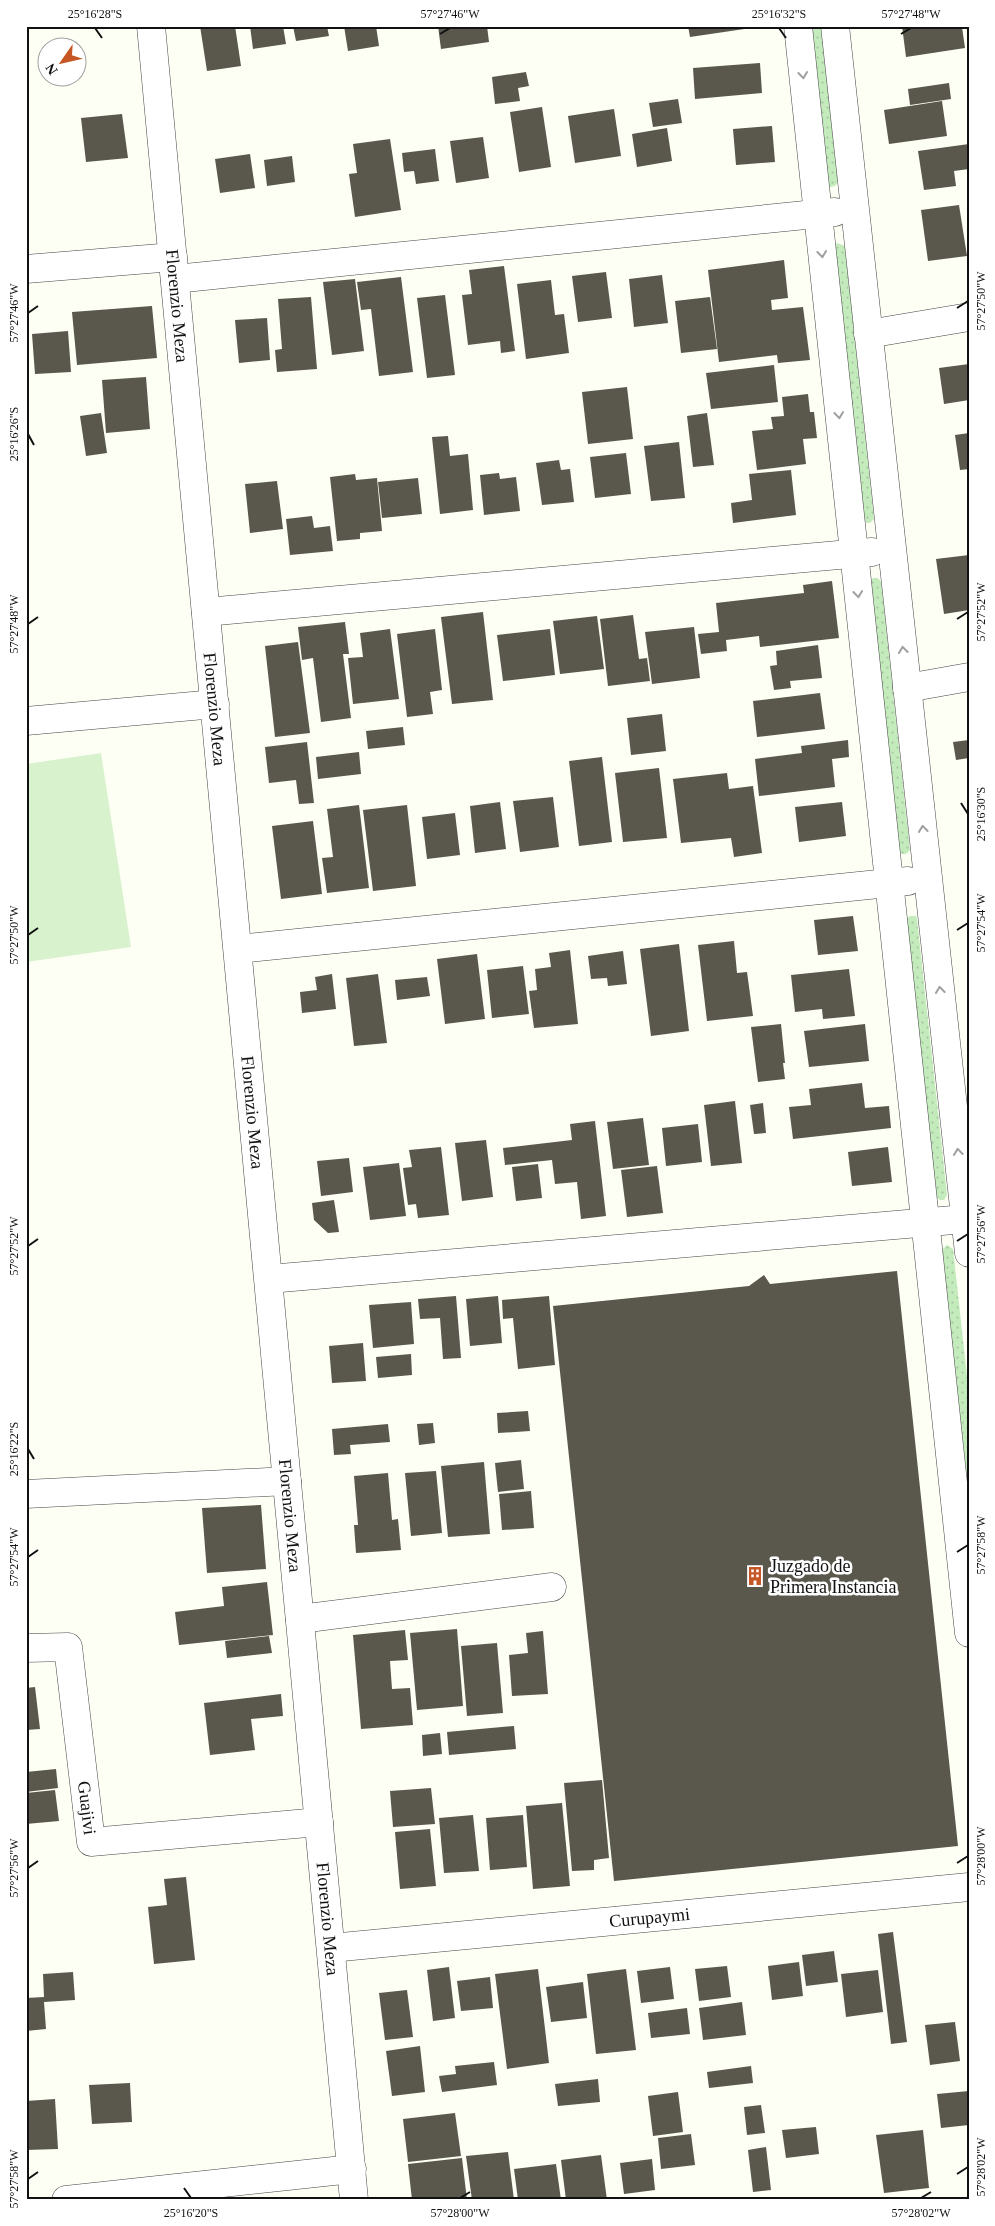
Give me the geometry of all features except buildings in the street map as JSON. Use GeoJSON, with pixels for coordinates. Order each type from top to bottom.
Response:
{"type":"FeatureCollection","features":[{"type":"Feature","properties":{"kind":"street","name":"Florenzio Meza"},"geometry":{"type":"LineString","coordinates":[[151,26],[354,2200]]}},
{"type":"Feature","properties":{"kind":"street"},"geometry":{"type":"LineString","coordinates":[[798,26],[969,1633]]}},
{"type":"Feature","properties":{"kind":"street"},"geometry":{"type":"LineString","coordinates":[[835,26],[928,879],[957,1032],[965,1219],[969,1253]]}},
{"type":"Feature","properties":{"kind":"street"},"geometry":{"type":"LineString","coordinates":[[26,269],[174,268],[854,210]]}},
{"type":"Feature","properties":{"kind":"street"},"geometry":{"type":"LineString","coordinates":[[868,334],[969,317]]}},
{"type":"Feature","properties":{"kind":"street"},"geometry":{"type":"LineString","coordinates":[[206,612],[892,550]]}},
{"type":"Feature","properties":{"kind":"street"},"geometry":{"type":"LineString","coordinates":[[907,688],[969,677]]}},
{"type":"Feature","properties":{"kind":"street"},"geometry":{"type":"LineString","coordinates":[[26,721],[215,704]]}},
{"type":"Feature","properties":{"kind":"street"},"geometry":{"type":"LineString","coordinates":[[238,949],[928,879]]}},
{"type":"Feature","properties":{"kind":"street"},"geometry":{"type":"LineString","coordinates":[[269,1279],[965,1219]]}},
{"type":"Feature","properties":{"kind":"street"},"geometry":{"type":"LineString","coordinates":[[26,1494],[288,1481]]}},
{"type":"Feature","properties":{"kind":"street"},"geometry":{"type":"LineString","coordinates":[[300,1618],[552,1587]]}},
{"type":"Feature","properties":{"kind":"street","name":"Guajivi"},"geometry":{"type":"LineString","coordinates":[[26,1648],[68,1646],[92,1842],[319,1822]]}},
{"type":"Feature","properties":{"kind":"street","name":"Curupaymi"},"geometry":{"type":"LineString","coordinates":[[331,1948],[969,1887]]}},
{"type":"Feature","properties":{"kind":"street"},"geometry":{"type":"LineString","coordinates":[[66,2200],[352,2169]]}},
{"type":"Feature","properties":{"kind":"green space"},"geometry":{"type":"Polygon","coordinates":[[[810,26],[821,26],[838,182],[835,186],[830,187],[828,185],[810,26]]]}},
{"type":"Feature","properties":{"kind":"green space"},"geometry":{"type":"Polygon","coordinates":[[[837,243],[845,246],[874,519],[870,523],[863,519],[835,245],[837,243]]]}},
{"type":"Feature","properties":{"kind":"green space"},"geometry":{"type":"Polygon","coordinates":[[[873,578],[881,581],[910,850],[906,854],[902,854],[899,850],[870,582],[873,578]]]}},
{"type":"Feature","properties":{"kind":"green space"},"geometry":{"type":"Polygon","coordinates":[[[101,753],[131,947],[26,962],[26,764],[101,753]]]}},
{"type":"Feature","properties":{"kind":"green space"},"geometry":{"type":"Polygon","coordinates":[[[910,916],[916,916],[917,919],[947,1195],[944,1200],[940,1200],[936,1196],[906,920],[910,916]]]}},
{"type":"Feature","properties":{"kind":"green space"},"geometry":{"type":"Polygon","coordinates":[[[947,1245],[953,1249],[969,1394],[969,1497],[942,1250],[947,1245]]]}},
{"type":"Feature","properties":{"kind":"place","name":"Juzgado de Primera Instancia"},"geometry":{"type":"Point","coordinates":[755,1576]}}]}
